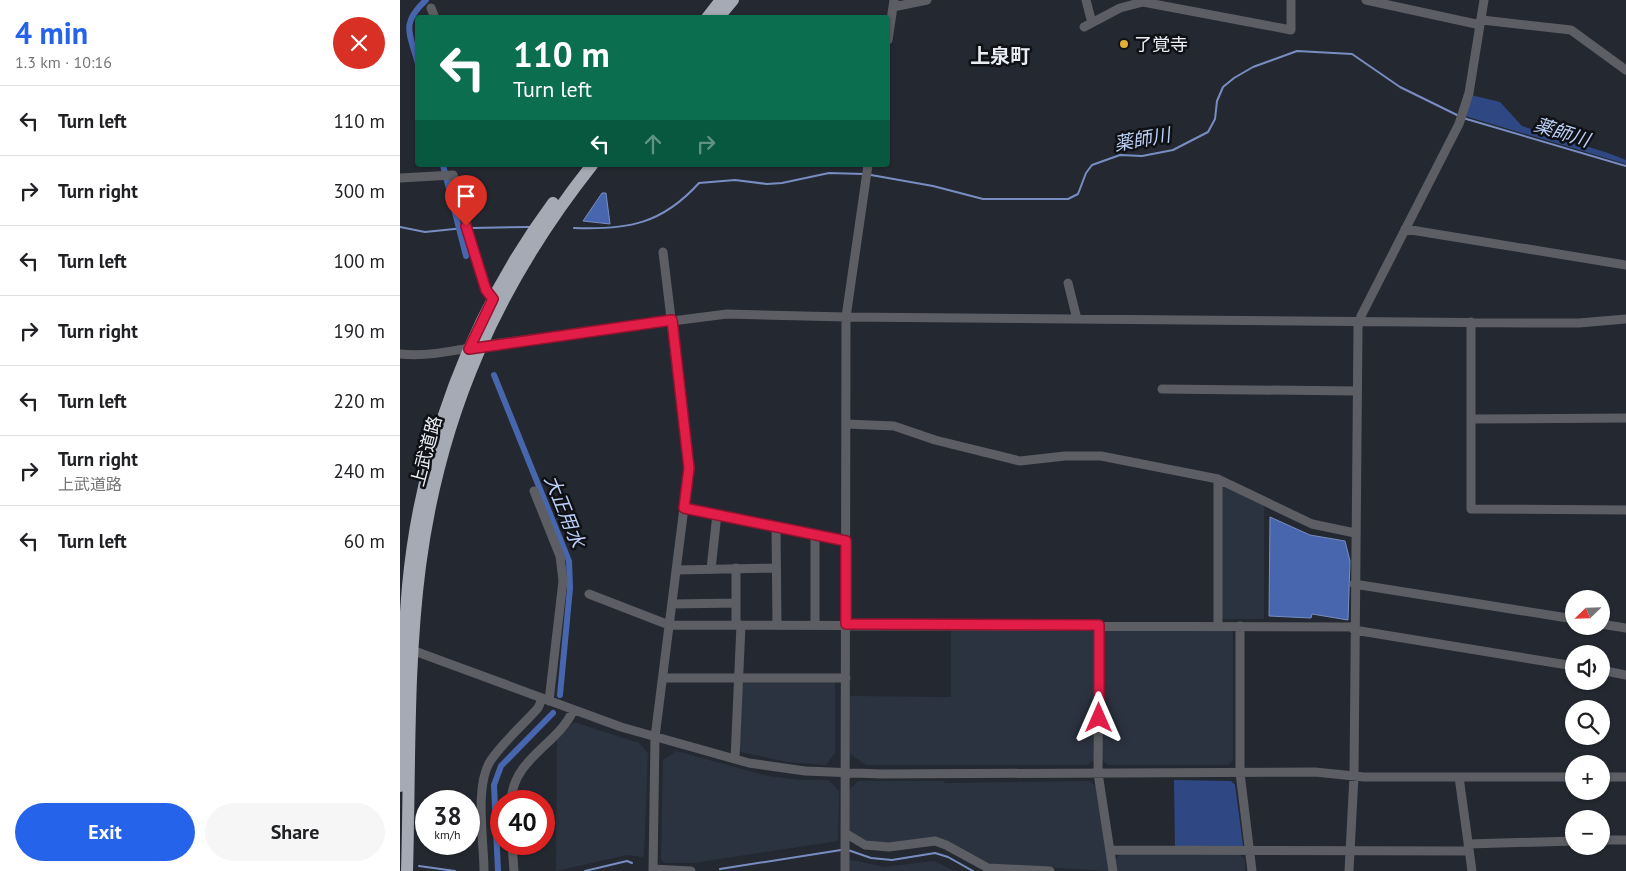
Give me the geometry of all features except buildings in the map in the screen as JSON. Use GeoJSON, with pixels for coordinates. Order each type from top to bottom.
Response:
{"type":"FeatureCollection","features":[{"type":"Feature","properties":{"kind":"highway"},"geometry":{"type":"LineString","coordinates":[[709,15],[721,0]]}},
{"type":"Feature","properties":{"kind":"highway"},"geometry":{"type":"LineString","coordinates":[[720,15],[733,0]]}},
{"type":"Feature","properties":{"kind":"highway","name":"上武道路"},"geometry":{"type":"LineString","coordinates":[[400,786],[408,584],[416,526],[438,432],[475,348],[493,299],[581,167]]}},
{"type":"Feature","properties":{"kind":"highway","name":"上武道路"},"geometry":{"type":"LineString","coordinates":[[550,214],[590,167]]}},
{"type":"Feature","properties":{"kind":"highway","name":"上武道路"},"geometry":{"type":"LineString","coordinates":[[475,348],[537,233]]}},
{"type":"Feature","properties":{"kind":"highway","name":"上武道路"},"geometry":{"type":"LineString","coordinates":[[406,648],[407,871]]}},
{"type":"Feature","properties":{"kind":"street"},"geometry":{"type":"LineString","coordinates":[[890,23],[893,4],[927,0]]}},
{"type":"Feature","properties":{"kind":"street"},"geometry":{"type":"LineString","coordinates":[[1086,0],[1088,25],[1120,8],[1142,2],[1291,30],[1292,0]]}},
{"type":"Feature","properties":{"kind":"street"},"geometry":{"type":"LineString","coordinates":[[1366,0],[1476,24],[1482,20],[1571,30],[1626,70]]}},
{"type":"Feature","properties":{"kind":"street"},"geometry":{"type":"LineString","coordinates":[[1349,871],[1354,776],[1354,584],[1358,322],[1459,124],[1469,93],[1484,0]]}},
{"type":"Feature","properties":{"kind":"street"},"geometry":{"type":"LineString","coordinates":[[431,8],[434,15]]}},
{"type":"Feature","properties":{"kind":"street"},"geometry":{"type":"LineString","coordinates":[[845,871],[846,317],[867,171]]}},
{"type":"Feature","properties":{"kind":"street"},"geometry":{"type":"LineString","coordinates":[[400,178],[453,175],[486,290],[493,299]]}},
{"type":"Feature","properties":{"kind":"street"},"geometry":{"type":"LineString","coordinates":[[1405,229],[1626,265]]}},
{"type":"Feature","properties":{"kind":"street"},"geometry":{"type":"LineString","coordinates":[[663,252],[689,468],[655,737],[653,870],[691,871]]}},
{"type":"Feature","properties":{"kind":"street"},"geometry":{"type":"LineString","coordinates":[[1068,283],[1077,319]]}},
{"type":"Feature","properties":{"kind":"street"},"geometry":{"type":"LineString","coordinates":[[400,354],[419,355],[727,314],[1358,322],[1579,323],[1626,319]]}},
{"type":"Feature","properties":{"kind":"street"},"geometry":{"type":"LineString","coordinates":[[1471,322],[1471,509],[1626,510]]}},
{"type":"Feature","properties":{"kind":"street"},"geometry":{"type":"LineString","coordinates":[[1162,389],[1357,391]]}},
{"type":"Feature","properties":{"kind":"street"},"geometry":{"type":"LineString","coordinates":[[1471,419],[1626,418]]}},
{"type":"Feature","properties":{"kind":"street"},"geometry":{"type":"LineString","coordinates":[[846,424],[889,425],[935,440],[1020,461],[1065,456],[1101,456],[1218,479],[1312,524],[1356,533]]}},
{"type":"Feature","properties":{"kind":"street"},"geometry":{"type":"LineString","coordinates":[[1218,479],[1218,626]]}},
{"type":"Feature","properties":{"kind":"street"},"geometry":{"type":"LineString","coordinates":[[484,871],[482,788],[486,772],[492,759],[545,700],[563,581],[558,549],[534,491]]}},
{"type":"Feature","properties":{"kind":"street"},"geometry":{"type":"LineString","coordinates":[[684,508],[846,541]]}},
{"type":"Feature","properties":{"kind":"street"},"geometry":{"type":"LineString","coordinates":[[711,569],[717,514]]}},
{"type":"Feature","properties":{"kind":"street"},"geometry":{"type":"LineString","coordinates":[[776,526],[777,625]]}},
{"type":"Feature","properties":{"kind":"street"},"geometry":{"type":"LineString","coordinates":[[815,534],[815,625]]}},
{"type":"Feature","properties":{"kind":"street"},"geometry":{"type":"LineString","coordinates":[[735,759],[738,678],[736,568]]}},
{"type":"Feature","properties":{"kind":"street"},"geometry":{"type":"LineString","coordinates":[[677,570],[776,568]]}},
{"type":"Feature","properties":{"kind":"street"},"geometry":{"type":"LineString","coordinates":[[1354,584],[1565,618]]}},
{"type":"Feature","properties":{"kind":"street"},"geometry":{"type":"LineString","coordinates":[[589,594],[669,625],[1099,625],[1354,628],[1565,664]]}},
{"type":"Feature","properties":{"kind":"street"},"geometry":{"type":"LineString","coordinates":[[672,604],[736,604]]}},
{"type":"Feature","properties":{"kind":"street"},"geometry":{"type":"LineString","coordinates":[[1099,625],[1098,773],[1113,871]]}},
{"type":"Feature","properties":{"kind":"street"},"geometry":{"type":"LineString","coordinates":[[1610,625],[1626,628]]}},
{"type":"Feature","properties":{"kind":"street"},"geometry":{"type":"LineString","coordinates":[[1240,626],[1240,773],[1252,871]]}},
{"type":"Feature","properties":{"kind":"street"},"geometry":{"type":"LineString","coordinates":[[406,648],[573,711],[655,737],[735,759],[805,771],[1315,772],[1354,776],[1565,777]]}},
{"type":"Feature","properties":{"kind":"street"},"geometry":{"type":"LineString","coordinates":[[1610,671],[1626,674]]}},
{"type":"Feature","properties":{"kind":"street"},"geometry":{"type":"LineString","coordinates":[[663,678],[846,678]]}},
{"type":"Feature","properties":{"kind":"street"},"geometry":{"type":"LineString","coordinates":[[514,790],[517,778],[525,764],[573,711]]}},
{"type":"Feature","properties":{"kind":"street"},"geometry":{"type":"LineString","coordinates":[[1610,777],[1626,777]]}},
{"type":"Feature","properties":{"kind":"street"},"geometry":{"type":"LineString","coordinates":[[1459,778],[1472,871]]}},
{"type":"Feature","properties":{"kind":"street"},"geometry":{"type":"LineString","coordinates":[[845,834],[865,845],[889,847],[935,841],[988,868],[1050,871]]}},
{"type":"Feature","properties":{"kind":"street"},"geometry":{"type":"LineString","coordinates":[[1610,840],[1626,840]]}},
{"type":"Feature","properties":{"kind":"street"},"geometry":{"type":"LineString","coordinates":[[1110,850],[1350,851],[1565,842]]}},
{"type":"Feature","properties":{"kind":"street"},"geometry":{"type":"LineString","coordinates":[[513,855],[514,871]]}},
{"type":"Feature","properties":{"kind":"shaded area"},"geometry":{"type":"Polygon","coordinates":[[[1471,95],[1500,102],[1522,126],[1608,153],[1626,160],[1626,164],[1465,116],[1471,95]]]}},
{"type":"Feature","properties":{"kind":"shaded area"},"geometry":{"type":"Polygon","coordinates":[[[602,193],[606,193],[610,224],[583,221],[602,193]]]}},
{"type":"Feature","properties":{"kind":"shaded area"},"geometry":{"type":"Polygon","coordinates":[[[1224,484],[1264,505],[1264,619],[1224,619],[1221,616],[1221,486],[1224,484]]]}},
{"type":"Feature","properties":{"kind":"shaded area"},"geometry":{"type":"Polygon","coordinates":[[[1270,517],[1310,535],[1345,541],[1350,561],[1348,620],[1312,614],[1311,618],[1269,616],[1270,517]]]}},
{"type":"Feature","properties":{"kind":"shaded area"},"geometry":{"type":"Polygon","coordinates":[[[951,628],[1092,628],[1095,632],[1095,758],[1088,765],[866,765],[850,754],[850,696],[951,697],[951,628]]]}},
{"type":"Feature","properties":{"kind":"shaded area"},"geometry":{"type":"Polygon","coordinates":[[[1106,629],[1230,630],[1233,633],[1233,760],[1228,765],[1108,765],[1101,759],[1103,632],[1106,629]]]}},
{"type":"Feature","properties":{"kind":"shaded area"},"geometry":{"type":"Polygon","coordinates":[[[745,681],[835,681],[835,753],[826,765],[787,762],[741,752],[739,749],[742,684],[745,681]]]}},
{"type":"Feature","properties":{"kind":"shaded area"},"geometry":{"type":"Polygon","coordinates":[[[574,722],[639,743],[648,753],[644,857],[627,855],[556,871],[557,738],[574,722]]]}},
{"type":"Feature","properties":{"kind":"shaded area"},"geometry":{"type":"Polygon","coordinates":[[[676,751],[768,776],[801,780],[829,780],[839,791],[838,841],[693,863],[664,863],[661,859],[663,760],[676,751]]]}},
{"type":"Feature","properties":{"kind":"shaded area"},"geometry":{"type":"Polygon","coordinates":[[[1174,780],[1231,781],[1235,785],[1243,845],[1240,849],[1175,849],[1174,780]]]}},
{"type":"Feature","properties":{"kind":"shaded area"},"geometry":{"type":"Polygon","coordinates":[[[858,781],[944,781],[945,783],[1090,781],[1096,787],[1109,871],[992,864],[946,841],[892,843],[866,841],[852,833],[848,828],[849,790],[858,781]]]}},
{"type":"Feature","properties":{"kind":"shaded area"},"geometry":{"type":"Polygon","coordinates":[[[1121,853],[1239,854],[1245,860],[1245,871],[1118,871],[1116,860],[1121,853]]]}},
{"type":"Feature","properties":{"kind":"shaded area"},"geometry":{"type":"Polygon","coordinates":[[[848,861],[884,867],[934,861],[954,871],[848,871],[848,861]]]}},
{"type":"Feature","properties":{"kind":"waterway","name":"大正用水"},"geometry":{"type":"LineString","coordinates":[[415,54],[410,36],[410,23],[418,8],[426,0]]}},
{"type":"Feature","properties":{"kind":"waterway","name":"薬師川"},"geometry":{"type":"LineString","coordinates":[[871,175],[933,186],[983,199],[1068,199],[1078,194],[1086,173],[1092,165],[1120,155],[1142,156],[1173,150],[1208,132],[1215,119],[1217,101],[1223,87],[1253,67],[1297,51],[1352,54],[1400,87],[1459,116]]}},
{"type":"Feature","properties":{"kind":"waterway","name":"薬師川"},"geometry":{"type":"LineString","coordinates":[[1463,118],[1626,166]]}},
{"type":"Feature","properties":{"kind":"waterway","name":"大正用水"},"geometry":{"type":"LineString","coordinates":[[444,167],[466,256]]}},
{"type":"Feature","properties":{"kind":"waterway","name":"薬師川"},"geometry":{"type":"LineString","coordinates":[[574,228],[611,228],[643,222],[671,208],[699,183],[735,180],[767,184],[782,183],[829,173],[864,174]]}},
{"type":"Feature","properties":{"kind":"waterway","name":"薬師川"},"geometry":{"type":"LineString","coordinates":[[400,227],[425,232],[464,228]]}},
{"type":"Feature","properties":{"kind":"waterway","name":"薬師川"},"geometry":{"type":"LineString","coordinates":[[472,228],[529,227]]}},
{"type":"Feature","properties":{"kind":"waterway","name":"大正用水"},"geometry":{"type":"LineString","coordinates":[[494,375],[569,561],[570,588],[560,695]]}},
{"type":"Feature","properties":{"kind":"waterway","name":"大正用水"},"geometry":{"type":"LineString","coordinates":[[498,871],[494,785],[501,766],[553,713]]}},
{"type":"Feature","properties":{"kind":"waterway"},"geometry":{"type":"LineString","coordinates":[[720,869],[841,850]]}},
{"type":"Feature","properties":{"kind":"waterway"},"geometry":{"type":"LineString","coordinates":[[848,850],[871,858],[892,860],[935,853],[948,857],[973,871]]}},
{"type":"Feature","properties":{"kind":"waterway"},"geometry":{"type":"LineString","coordinates":[[585,871],[627,861],[632,863]]}},
{"type":"Feature","properties":{"kind":"waterway"},"geometry":{"type":"LineString","coordinates":[[419,866],[455,871]]}},
{"type":"Feature","properties":{"kind":"place","name":"了覚寺"},"geometry":{"type":"Point","coordinates":[1124,44]}},
{"type":"Feature","properties":{"kind":"district","name":"上泉町"},"geometry":{"type":"Point","coordinates":[1000,56]}},
{"type":"Feature","properties":{"kind":"route"},"geometry":{"type":"LineString","coordinates":[[466,226],[486,290],[493,299],[469,349],[492,344],[672,320],[689,468],[684,508],[846,541],[846,624],[1099,625],[1099,718]]}}]}
